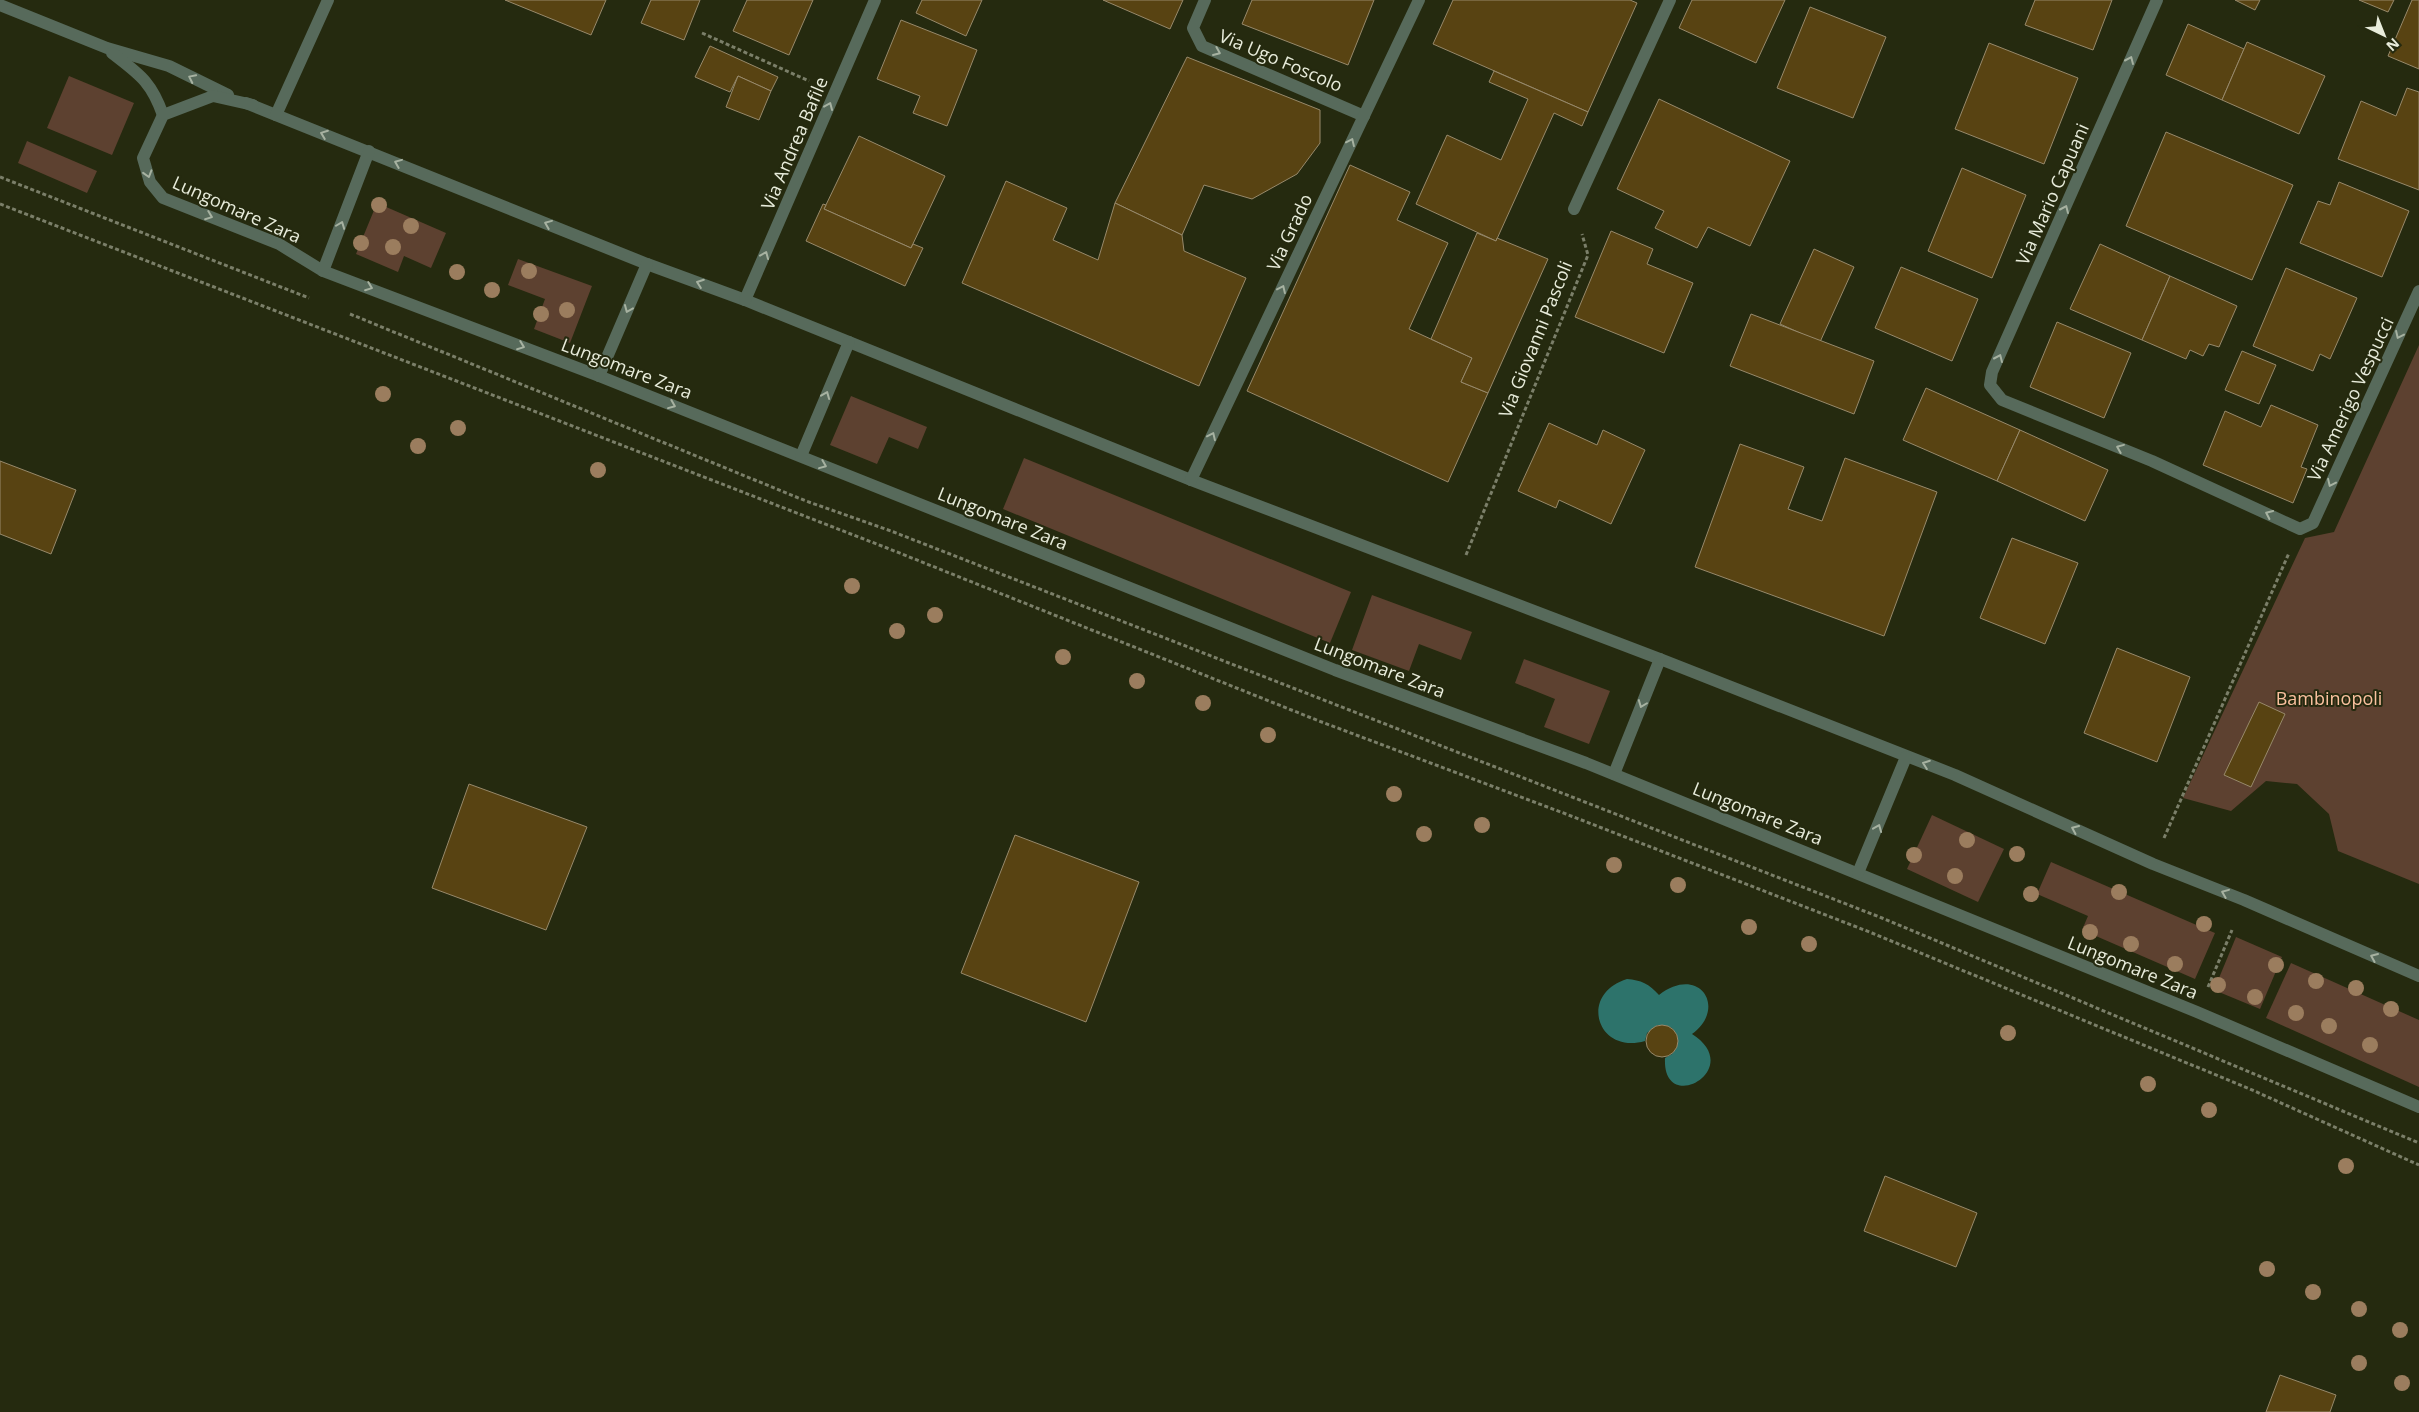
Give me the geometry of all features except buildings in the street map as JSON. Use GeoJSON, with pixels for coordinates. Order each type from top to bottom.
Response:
{"type":"FeatureCollection","features":[{"type":"Feature","properties":{"kind":"street"},"geometry":{"type":"LineString","coordinates":[[276,115],[328,0]]}},
{"type":"Feature","properties":{"kind":"street","name":"Via Andrea Bafile"},"geometry":{"type":"LineString","coordinates":[[746,300],[875,0]]}},
{"type":"Feature","properties":{"kind":"street","name":"Via Ugo Foscolo"},"geometry":{"type":"LineString","coordinates":[[1205,0],[1193,28],[1202,46],[1364,116]]}},
{"type":"Feature","properties":{"kind":"street","name":"Via Grado"},"geometry":{"type":"LineString","coordinates":[[1191,480],[1419,0]]}},
{"type":"Feature","properties":{"kind":"street"},"geometry":{"type":"LineString","coordinates":[[1574,210],[1670,0]]}},
{"type":"Feature","properties":{"kind":"street","name":"Via Mario Capuani"},"geometry":{"type":"LineString","coordinates":[[2157,0],[1992,372],[1990,385],[2002,400],[2152,461],[2300,529]]}},
{"type":"Feature","properties":{"kind":"street"},"geometry":{"type":"LineString","coordinates":[[0,5],[107,48],[169,66],[253,106],[646,264],[746,300],[1191,480],[1660,659],[1956,775],[2152,864],[2244,900],[2419,976]]}},
{"type":"Feature","properties":{"kind":"street"},"geometry":{"type":"LineString","coordinates":[[107,48],[146,80],[156,96],[163,114],[213,96],[253,106]]}},
{"type":"Feature","properties":{"kind":"street","name":"Lungomare Zara"},"geometry":{"type":"LineString","coordinates":[[163,114],[143,158],[150,182],[163,198],[279,244],[323,271],[599,376],[1335,670],[1614,774],[2197,1012],[2419,1107]]}},
{"type":"Feature","properties":{"kind":"street"},"geometry":{"type":"LineString","coordinates":[[323,271],[369,152]]}},
{"type":"Feature","properties":{"kind":"street"},"geometry":{"type":"LineString","coordinates":[[599,376],[646,264]]}},
{"type":"Feature","properties":{"kind":"street","name":"Via Amerigo Vespucci"},"geometry":{"type":"LineString","coordinates":[[2300,529],[2313,523],[2419,291]]}},
{"type":"Feature","properties":{"kind":"street"},"geometry":{"type":"LineString","coordinates":[[801,456],[849,342]]}},
{"type":"Feature","properties":{"kind":"street"},"geometry":{"type":"LineString","coordinates":[[1614,774],[1660,659]]}},
{"type":"Feature","properties":{"kind":"street"},"geometry":{"type":"LineString","coordinates":[[1858,872],[1906,757]]}},
{"type":"Feature","properties":{"kind":"path"},"geometry":{"type":"LineString","coordinates":[[702,33],[834,92]]}},
{"type":"Feature","properties":{"kind":"path"},"geometry":{"type":"LineString","coordinates":[[0,177],[313,299]]}},
{"type":"Feature","properties":{"kind":"path"},"geometry":{"type":"LineString","coordinates":[[0,204],[887,548],[1319,721],[1566,814],[1872,933],[2250,1089],[2419,1165]]}},
{"type":"Feature","properties":{"kind":"path","name":"Via Giovanni Pascoli"},"geometry":{"type":"LineString","coordinates":[[1455,581],[1588,255],[1574,210]]}},
{"type":"Feature","properties":{"kind":"path"},"geometry":{"type":"LineString","coordinates":[[341,310],[806,501],[891,531],[1882,918],[2419,1143]]}},
{"type":"Feature","properties":{"kind":"path"},"geometry":{"type":"LineString","coordinates":[[2152,864],[2300,529]]}},
{"type":"Feature","properties":{"kind":"path"},"geometry":{"type":"LineString","coordinates":[[2197,1012],[2232,930]]}},
{"type":"Feature","properties":{"kind":"green space"},"geometry":{"type":"Polygon","coordinates":[[[69,76],[134,103],[112,155],[47,128],[69,76]]]}},
{"type":"Feature","properties":{"kind":"green space"},"geometry":{"type":"Polygon","coordinates":[[[27,141],[97,171],[87,193],[18,163],[27,141]]]}},
{"type":"Feature","properties":{"kind":"green space"},"geometry":{"type":"Polygon","coordinates":[[[377,203],[446,233],[431,268],[404,256],[398,272],[356,254],[377,203]]]}},
{"type":"Feature","properties":{"kind":"green space"},"geometry":{"type":"Polygon","coordinates":[[[518,259],[592,286],[570,343],[534,329],[545,299],[508,285],[518,259]]]}},
{"type":"Feature","properties":{"kind":"green space","name":"Bambinopoli"},"geometry":{"type":"Polygon","coordinates":[[[2419,345],[2419,884],[2338,851],[2329,814],[2297,784],[2266,781],[2231,811],[2183,798],[2305,538],[2334,532],[2419,345]]]}},
{"type":"Feature","properties":{"kind":"green space"},"geometry":{"type":"Polygon","coordinates":[[[851,396],[927,427],[918,449],[889,437],[877,464],[830,445],[851,396]]]}},
{"type":"Feature","properties":{"kind":"green space"},"geometry":{"type":"Polygon","coordinates":[[[1024,458],[1351,592],[1330,643],[1003,509],[1024,458]]]}},
{"type":"Feature","properties":{"kind":"green space"},"geometry":{"type":"Polygon","coordinates":[[[1372,595],[1472,632],[1461,660],[1419,644],[1409,671],[1352,650],[1372,595]]]}},
{"type":"Feature","properties":{"kind":"green space"},"geometry":{"type":"Polygon","coordinates":[[[1524,659],[1610,691],[1589,744],[1544,727],[1555,699],[1515,683],[1524,659]]]}},
{"type":"Feature","properties":{"kind":"green space"},"geometry":{"type":"Polygon","coordinates":[[[1932,815],[2004,849],[1978,902],[1907,869],[1932,815]]]}},
{"type":"Feature","properties":{"kind":"green space"},"geometry":{"type":"Polygon","coordinates":[[[2051,862],[2215,933],[2195,979],[2082,930],[2088,916],[2037,894],[2051,862]]]}},
{"type":"Feature","properties":{"kind":"green space"},"geometry":{"type":"Polygon","coordinates":[[[2236,937],[2282,957],[2260,1009],[2214,990],[2236,937]]]}},
{"type":"Feature","properties":{"kind":"green space"},"geometry":{"type":"Polygon","coordinates":[[[2291,963],[2419,1020],[2419,1087],[2266,1018],[2291,963]]]}},
{"type":"Feature","properties":{"kind":"water"},"geometry":{"type":"Polygon","coordinates":[[[1627,979],[1645,983],[1659,995],[1673,987],[1686,984],[1697,987],[1704,993],[1708,1002],[1708,1013],[1703,1024],[1692,1034],[1707,1048],[1711,1061],[1707,1073],[1698,1081],[1687,1086],[1676,1084],[1668,1075],[1665,1058],[1672,1054],[1678,1041],[1672,1028],[1658,1025],[1647,1033],[1645,1041],[1628,1043],[1615,1039],[1605,1031],[1600,1021],[1599,1009],[1602,997],[1612,987],[1627,979]]]}}]}
